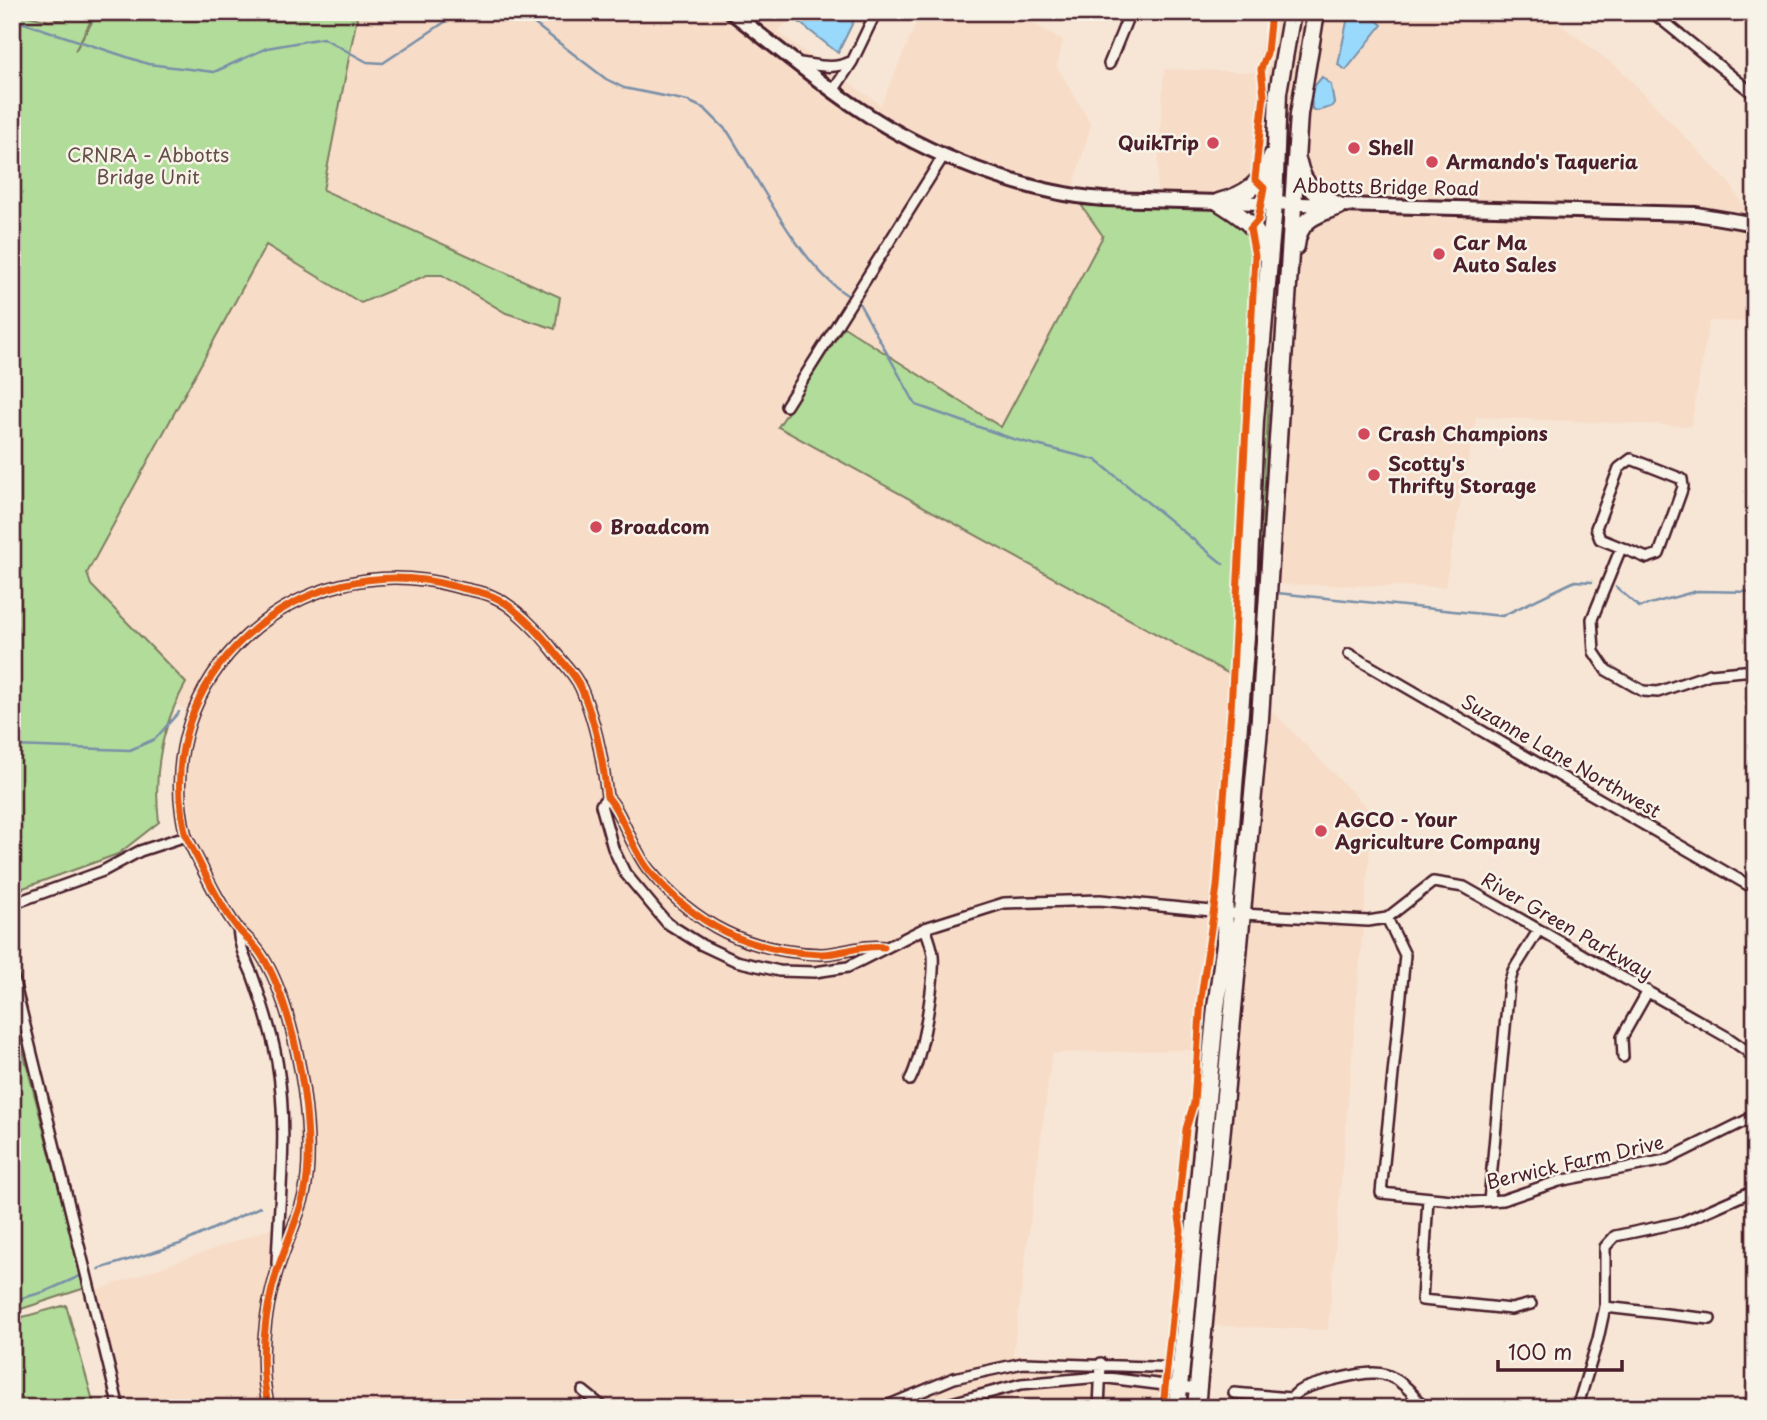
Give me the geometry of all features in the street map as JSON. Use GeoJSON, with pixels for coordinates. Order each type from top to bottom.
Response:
{"type":"FeatureCollection","features":[{"type":"Feature","properties":{"kind":"highway"},"geometry":{"type":"LineString","coordinates":[[1177,1408],[1216,1007],[1226,937],[1224,913],[1244,675],[1255,420],[1274,205],[1280,80],[1292,12]]}},
{"type":"Feature","properties":{"kind":"highway"},"geometry":{"type":"LineString","coordinates":[[1196,1408],[1260,718],[1296,150],[1306,58],[1316,12]]}},
{"type":"Feature","properties":{"kind":"highway"},"geometry":{"type":"LineString","coordinates":[[1219,202],[1238,197],[1256,185],[1267,170],[1277,140]]}},
{"type":"Feature","properties":{"kind":"highway"},"geometry":{"type":"LineString","coordinates":[[1296,150],[1304,181],[1317,195],[1339,206]]}},
{"type":"Feature","properties":{"kind":"highway"},"geometry":{"type":"LineString","coordinates":[[1219,202],[1248,220],[1258,232],[1269,259]]}},
{"type":"Feature","properties":{"kind":"highway"},"geometry":{"type":"LineString","coordinates":[[1288,275],[1296,256],[1297,234],[1303,224],[1313,216],[1339,206]]}},
{"type":"Feature","properties":{"kind":"main road","name":"Abbotts Bridge Road"},"geometry":{"type":"LineString","coordinates":[[731,12],[861,111],[944,155],[1047,191],[1094,198],[1274,205],[1696,214],[1755,224]]}},
{"type":"Feature","properties":{"kind":"street"},"geometry":{"type":"LineString","coordinates":[[832,91],[852,62],[876,12]]}},
{"type":"Feature","properties":{"kind":"street"},"geometry":{"type":"LineString","coordinates":[[1109,64],[1130,12]]}},
{"type":"Feature","properties":{"kind":"street"},"geometry":{"type":"LineString","coordinates":[[1652,12],[1755,95]]}},
{"type":"Feature","properties":{"kind":"street"},"geometry":{"type":"LineString","coordinates":[[800,63],[840,67],[852,62]]}},
{"type":"Feature","properties":{"kind":"street"},"geometry":{"type":"LineString","coordinates":[[786,406],[944,155]]}},
{"type":"Feature","properties":{"kind":"street"},"geometry":{"type":"LineString","coordinates":[[1631,459],[1682,479],[1684,487],[1659,554],[1647,558],[1621,548],[1600,539],[1596,528],[1623,464],[1631,459]]}},
{"type":"Feature","properties":{"kind":"street"},"geometry":{"type":"LineString","coordinates":[[1621,548],[1592,619],[1594,652],[1605,670],[1643,691],[1658,692],[1710,674],[1755,670]]}},
{"type":"Feature","properties":{"kind":"street"},"geometry":{"type":"LineString","coordinates":[[269,1408],[264,1363],[266,1319],[276,1273],[304,1194],[307,1167],[304,1102],[288,1018],[261,953],[238,929],[186,836],[182,820],[184,744],[194,708],[221,663],[274,613],[316,593],[372,577],[425,579],[494,597],[540,633],[582,689],[602,754],[607,796],[601,806],[603,817],[625,873],[667,923],[702,945],[736,961],[779,971],[815,972],[848,967],[878,955],[884,947]]}},
{"type":"Feature","properties":{"kind":"street","name":"Suzanne Lane Northwest"},"geometry":{"type":"LineString","coordinates":[[1349,654],[1755,889]]}},
{"type":"Feature","properties":{"kind":"street"},"geometry":{"type":"LineString","coordinates":[[607,796],[613,802],[628,839],[646,868],[696,918],[738,938],[771,948],[822,954],[884,947],[925,928],[1004,903],[1100,900],[1224,913],[1368,921],[1387,918]]}},
{"type":"Feature","properties":{"kind":"street"},"geometry":{"type":"LineString","coordinates":[[12,904],[103,871],[140,851],[186,836]]}},
{"type":"Feature","properties":{"kind":"street","name":"River Green Parkway"},"geometry":{"type":"LineString","coordinates":[[1387,918],[1433,883],[1464,887],[1738,1044],[1755,1062]]}},
{"type":"Feature","properties":{"kind":"street","name":"Berwick Farm Drive"},"geometry":{"type":"LineString","coordinates":[[1387,918],[1405,955],[1381,1193],[1428,1198],[1503,1200],[1559,1181],[1666,1160],[1755,1116]]}},
{"type":"Feature","properties":{"kind":"street"},"geometry":{"type":"LineString","coordinates":[[910,1080],[919,1064],[924,1038],[933,955],[925,928]]}},
{"type":"Feature","properties":{"kind":"street"},"geometry":{"type":"LineString","coordinates":[[238,929],[239,945],[252,976],[277,1059],[282,1095],[285,1135],[276,1273]]}},
{"type":"Feature","properties":{"kind":"street"},"geometry":{"type":"LineString","coordinates":[[1489,1200],[1509,985],[1513,971],[1538,930]]}},
{"type":"Feature","properties":{"kind":"street"},"geometry":{"type":"LineString","coordinates":[[12,973],[119,1408]]}},
{"type":"Feature","properties":{"kind":"street"},"geometry":{"type":"LineString","coordinates":[[1623,1057],[1622,1037],[1648,991]]}},
{"type":"Feature","properties":{"kind":"street"},"geometry":{"type":"LineString","coordinates":[[1577,1408],[1605,1307],[1605,1247],[1615,1236],[1682,1222],[1755,1190]]}},
{"type":"Feature","properties":{"kind":"street"},"geometry":{"type":"LineString","coordinates":[[1428,1198],[1422,1300],[1511,1309],[1531,1304]]}},
{"type":"Feature","properties":{"kind":"street"},"geometry":{"type":"LineString","coordinates":[[1605,1307],[1710,1319]]}},
{"type":"Feature","properties":{"kind":"street"},"geometry":{"type":"LineString","coordinates":[[882,1408],[954,1378],[996,1367],[1035,1362],[1101,1363],[1200,1370]]}},
{"type":"Feature","properties":{"kind":"street"},"geometry":{"type":"LineString","coordinates":[[1099,1408],[1101,1363]]}},
{"type":"Feature","properties":{"kind":"street"},"geometry":{"type":"LineString","coordinates":[[1234,1393],[1288,1403],[1302,1389],[1376,1372],[1397,1380],[1416,1395],[1422,1408]]}},
{"type":"Feature","properties":{"kind":"street"},"geometry":{"type":"LineString","coordinates":[[933,1408],[1021,1384],[1100,1377],[1197,1389]]}},
{"type":"Feature","properties":{"kind":"street"},"geometry":{"type":"LineString","coordinates":[[583,1391],[604,1408]]}},
{"type":"Feature","properties":{"kind":"shaded area"},"geometry":{"type":"Polygon","coordinates":[[[12,12],[97,12],[74,53],[12,12]]]}},
{"type":"Feature","properties":{"kind":"shaded area"},"geometry":{"type":"Polygon","coordinates":[[[359,12],[797,12],[777,32],[881,105],[921,12],[1013,12],[1063,40],[1057,67],[1091,124],[1072,192],[1103,236],[1001,428],[844,327],[1244,682],[1373,814],[1328,1330],[1198,1325],[1223,1049],[1052,1053],[1013,1355],[1166,1360],[1190,1354],[1187,1408],[121,1408],[97,1290],[295,1220],[301,1186],[295,1050],[279,1002],[227,895],[191,843],[193,827],[187,786],[192,713],[48,632],[298,175],[323,188],[359,12]]]}},
{"type":"Feature","properties":{"kind":"shaded area"},"geometry":{"type":"Polygon","coordinates":[[[1269,12],[1543,12],[1621,70],[1731,185],[1745,208],[1755,212],[1755,322],[1709,321],[1691,426],[1476,417],[1445,587],[1260,584],[1278,207],[1156,205],[1164,69],[1255,72],[1269,12]]]}},
{"type":"Feature","properties":{"kind":"green space","name":"CRNRA - Abbotts Bridge Unit"},"geometry":{"type":"Polygon","coordinates":[[[12,12],[49,21],[95,13],[75,51],[98,12],[358,12],[323,190],[560,297],[555,329],[506,313],[442,275],[427,275],[361,303],[266,245],[87,573],[91,585],[186,683],[171,716],[161,750],[157,786],[159,822],[118,854],[12,892],[12,12]]]}},
{"type":"Feature","properties":{"kind":"green space"},"geometry":{"type":"Polygon","coordinates":[[[1072,192],[1278,207],[1260,584],[1244,682],[778,427],[844,327],[1001,427],[1103,236],[1072,192]]]}},
{"type":"Feature","properties":{"kind":"green space"},"geometry":{"type":"Polygon","coordinates":[[[12,1009],[85,1288],[12,1312],[12,1009]]]}},
{"type":"Feature","properties":{"kind":"green space"},"geometry":{"type":"Polygon","coordinates":[[[66,1305],[95,1408],[13,1408],[12,1320],[66,1305]]]}},
{"type":"Feature","properties":{"kind":"water"},"geometry":{"type":"Polygon","coordinates":[[[812,12],[858,12],[838,53],[800,23],[812,12]]]}},
{"type":"Feature","properties":{"kind":"water"},"geometry":{"type":"Polygon","coordinates":[[[1349,12],[1367,12],[1382,25],[1346,70],[1338,65],[1349,12]]]}},
{"type":"Feature","properties":{"kind":"water"},"geometry":{"type":"Polygon","coordinates":[[[1322,77],[1331,85],[1334,103],[1331,107],[1317,111],[1312,109],[1311,90],[1322,77]]]}},
{"type":"Feature","properties":{"kind":"waterway"},"geometry":{"type":"LineString","coordinates":[[12,19],[148,64],[214,72],[267,48],[323,38],[367,62],[383,63],[460,12]]}},
{"type":"Feature","properties":{"kind":"waterway"},"geometry":{"type":"LineString","coordinates":[[519,12],[606,79],[624,88],[688,101],[705,109],[728,132],[767,197],[813,264],[847,295]]}},
{"type":"Feature","properties":{"kind":"waterway"},"geometry":{"type":"LineString","coordinates":[[859,303],[916,405],[1013,439],[1096,460],[1223,564]]}},
{"type":"Feature","properties":{"kind":"waterway"},"geometry":{"type":"LineString","coordinates":[[1277,593],[1502,616],[1575,581],[1592,582]]}},
{"type":"Feature","properties":{"kind":"waterway"},"geometry":{"type":"LineString","coordinates":[[1616,587],[1639,607],[1697,591],[1755,592]]}},
{"type":"Feature","properties":{"kind":"waterway"},"geometry":{"type":"LineString","coordinates":[[12,746],[130,750],[155,739],[179,712]]}},
{"type":"Feature","properties":{"kind":"waterway"},"geometry":{"type":"LineString","coordinates":[[99,1269],[180,1244],[260,1207]]}},
{"type":"Feature","properties":{"kind":"waterway"},"geometry":{"type":"LineString","coordinates":[[12,1301],[44,1292],[80,1276]]}},
{"type":"Feature","properties":{"kind":"cycle path"},"geometry":{"type":"LineString","coordinates":[[1163,1408],[1181,1230],[1178,1210],[1186,1129],[1194,1103],[1201,998],[1217,887],[1231,710],[1255,256],[1250,229],[1258,220],[1264,188],[1255,179],[1264,95],[1261,69],[1267,53],[1271,12]]}},
{"type":"Feature","properties":{"kind":"cycle path"},"geometry":{"type":"LineString","coordinates":[[269,1408],[263,1356],[266,1321],[277,1271],[304,1195],[308,1170],[305,1106],[293,1036],[284,1003],[273,975],[260,953],[238,929],[223,907],[186,836],[180,778],[189,724],[213,676],[247,635],[291,604],[341,585],[396,578],[453,586],[494,597],[534,628],[575,678],[595,728],[607,797],[617,810],[643,862],[685,906],[725,932],[770,948],[821,954],[884,947]]}},
{"type":"Feature","properties":{"kind":"place","name":"QuikTrip"},"geometry":{"type":"Point","coordinates":[1213,143]}},
{"type":"Feature","properties":{"kind":"place","name":"Shell"},"geometry":{"type":"Point","coordinates":[1354,148]}},
{"type":"Feature","properties":{"kind":"place","name":"Armando's Taqueria"},"geometry":{"type":"Point","coordinates":[1432,162]}},
{"type":"Feature","properties":{"kind":"place","name":"Car Ma Auto Sales"},"geometry":{"type":"Point","coordinates":[1439,254]}},
{"type":"Feature","properties":{"kind":"place","name":"Crash Champions"},"geometry":{"type":"Point","coordinates":[1364,434]}},
{"type":"Feature","properties":{"kind":"place","name":"Scotty's Thrifty Storage"},"geometry":{"type":"Point","coordinates":[1374,475]}},
{"type":"Feature","properties":{"kind":"place","name":"Broadcom"},"geometry":{"type":"Point","coordinates":[596,527]}},
{"type":"Feature","properties":{"kind":"place","name":"AGCO - Your Agriculture Company"},"geometry":{"type":"Point","coordinates":[1321,831]}}]}
